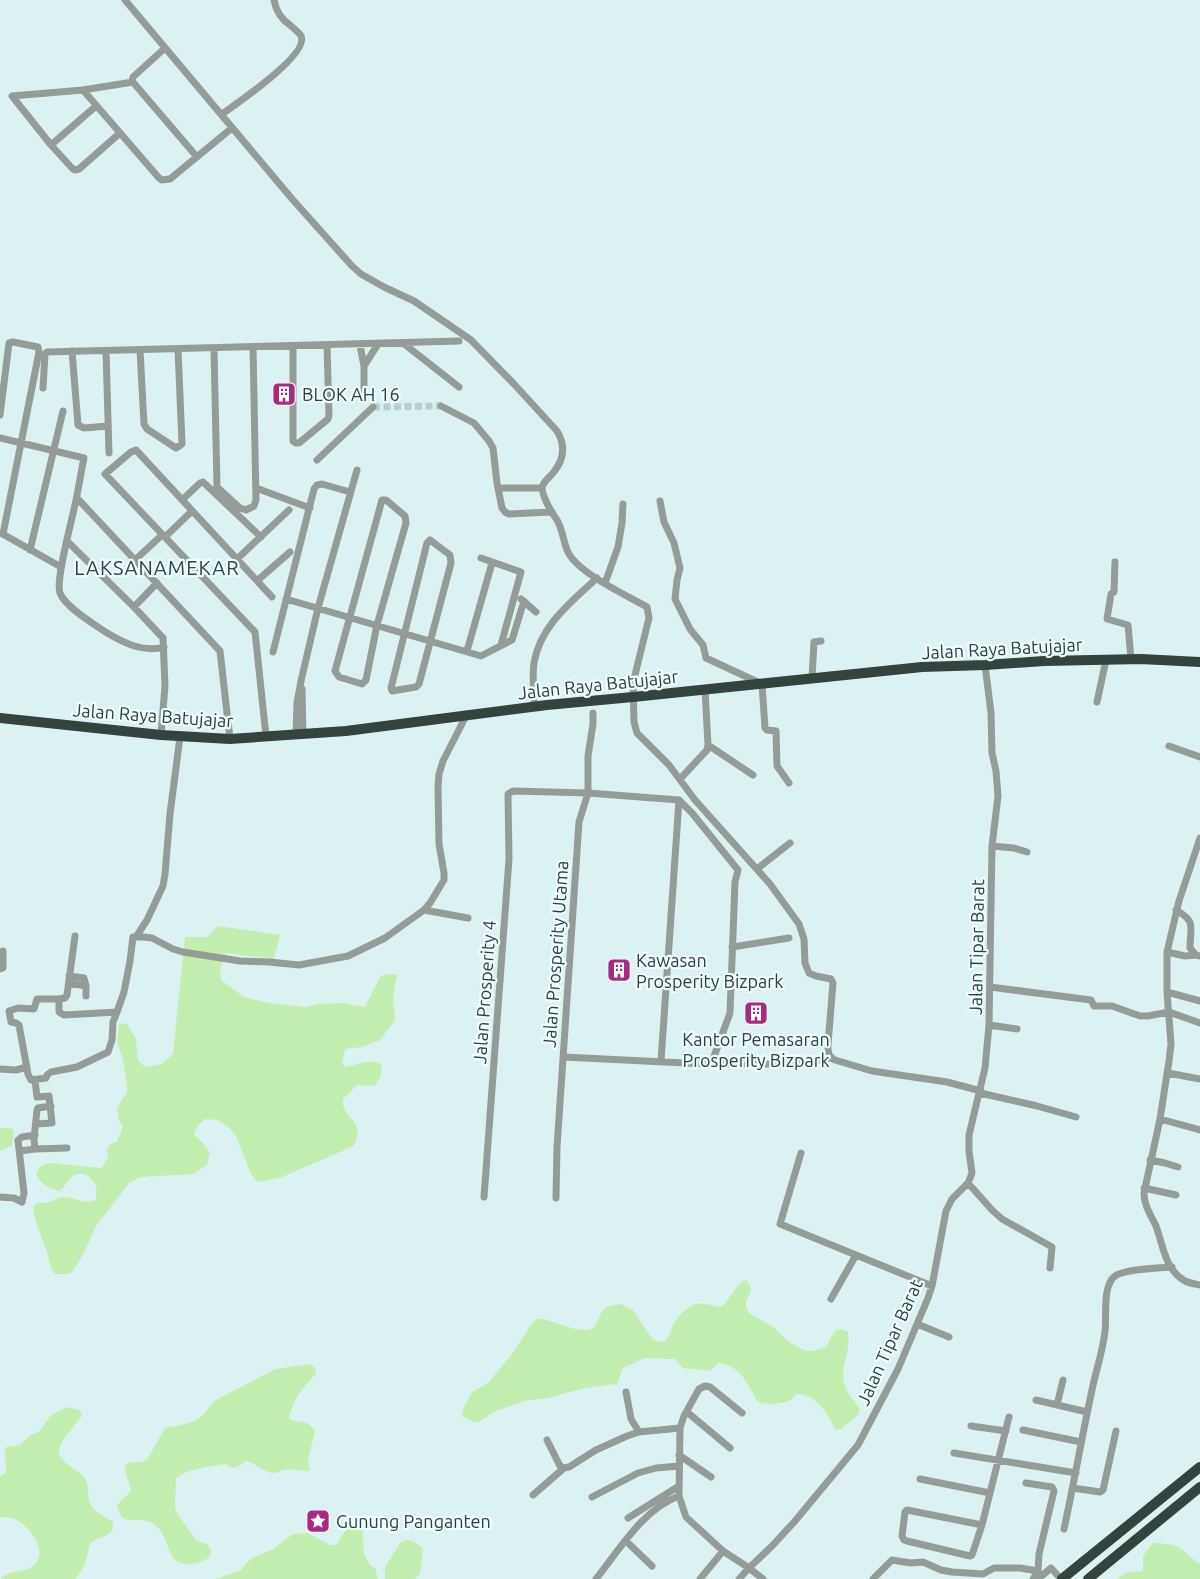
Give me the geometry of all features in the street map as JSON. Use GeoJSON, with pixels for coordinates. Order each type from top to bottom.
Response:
{"type":"FeatureCollection","features":[{"type":"Feature","properties":{"kind":"highway","name":"Jalan Raya Batujajar"},"geometry":{"type":"LineString","coordinates":[[0,718],[180,737],[230,739],[346,731],[534,706],[922,667],[1131,659],[1200,662]]}},
{"type":"Feature","properties":{"kind":"highway"},"geometry":{"type":"LineString","coordinates":[[1061,1579],[1200,1467]]}},
{"type":"Feature","properties":{"kind":"highway"},"geometry":{"type":"LineString","coordinates":[[1088,1579],[1200,1487]]}},
{"type":"Feature","properties":{"kind":"street"},"geometry":{"type":"LineString","coordinates":[[125,0],[317,228],[352,266],[361,274],[384,287],[414,301],[471,340],[548,420],[562,439],[563,454],[558,466],[543,483],[542,488],[560,526],[568,553],[581,568],[648,609],[649,618],[633,683],[634,722],[637,733],[665,760],[695,800],[770,884],[801,928],[804,939],[805,963],[809,973],[830,979],[833,983],[828,1044],[830,1058]]}},
{"type":"Feature","properties":{"kind":"street"},"geometry":{"type":"LineString","coordinates":[[222,114],[283,67],[296,53],[302,41],[298,33],[281,17],[274,0]]}},
{"type":"Feature","properties":{"kind":"street"},"geometry":{"type":"LineString","coordinates":[[165,48],[132,79],[197,157]]}},
{"type":"Feature","properties":{"kind":"street"},"geometry":{"type":"LineString","coordinates":[[120,133],[78,170],[72,168],[12,96],[83,90],[133,82]]}},
{"type":"Feature","properties":{"kind":"street"},"geometry":{"type":"LineString","coordinates":[[83,90],[162,180],[170,179],[232,128]]}},
{"type":"Feature","properties":{"kind":"street"},"geometry":{"type":"LineString","coordinates":[[51,145],[96,106]]}},
{"type":"Feature","properties":{"kind":"street"},"geometry":{"type":"LineString","coordinates":[[43,388],[46,353],[458,341]]}},
{"type":"Feature","properties":{"kind":"street"},"geometry":{"type":"LineString","coordinates":[[0,415],[9,343],[13,342],[38,347],[39,352],[22,443],[2,533],[61,566]]}},
{"type":"Feature","properties":{"kind":"street"},"geometry":{"type":"LineString","coordinates":[[404,343],[459,387]]}},
{"type":"Feature","properties":{"kind":"street"},"geometry":{"type":"LineString","coordinates":[[364,366],[378,344]]}},
{"type":"Feature","properties":{"kind":"street"},"geometry":{"type":"LineString","coordinates":[[293,346],[293,441],[299,443],[330,416],[327,345]]}},
{"type":"Feature","properties":{"kind":"street"},"geometry":{"type":"LineString","coordinates":[[360,345],[364,366],[364,391]]}},
{"type":"Feature","properties":{"kind":"street"},"geometry":{"type":"LineString","coordinates":[[214,348],[217,486],[240,508],[246,510],[256,503],[253,347]]}},
{"type":"Feature","properties":{"kind":"street"},"geometry":{"type":"LineString","coordinates":[[140,350],[144,424],[147,429],[176,448],[182,444],[178,349]]}},
{"type":"Feature","properties":{"kind":"street"},"geometry":{"type":"LineString","coordinates":[[106,351],[109,453]]}},
{"type":"Feature","properties":{"kind":"street"},"geometry":{"type":"LineString","coordinates":[[72,352],[78,425],[84,428],[108,426]]}},
{"type":"Feature","properties":{"kind":"street"},"geometry":{"type":"LineString","coordinates":[[441,406],[474,423],[489,441],[494,454],[502,508],[506,513],[552,512]]}},
{"type":"Feature","properties":{"kind":"street"},"geometry":{"type":"LineString","coordinates":[[317,460],[373,407]]}},
{"type":"Feature","properties":{"kind":"street"},"geometry":{"type":"LineString","coordinates":[[30,550],[62,411]]}},
{"type":"Feature","properties":{"kind":"street"},"geometry":{"type":"LineString","coordinates":[[0,438],[84,458],[61,566],[60,592],[66,602],[85,618],[123,642],[152,650],[164,647]]}},
{"type":"Feature","properties":{"kind":"street"},"geometry":{"type":"LineString","coordinates":[[266,736],[255,632],[105,474],[136,450],[272,597]]}},
{"type":"Feature","properties":{"kind":"street"},"geometry":{"type":"LineString","coordinates":[[300,735],[297,703],[301,681],[318,608],[356,470]]}},
{"type":"Feature","properties":{"kind":"street"},"geometry":{"type":"LineString","coordinates":[[182,500],[203,482],[261,537]]}},
{"type":"Feature","properties":{"kind":"street"},"geometry":{"type":"LineString","coordinates":[[273,652],[314,489],[320,484],[350,492]]}},
{"type":"Feature","properties":{"kind":"street"},"geometry":{"type":"LineString","coordinates":[[256,488],[310,508]]}},
{"type":"Feature","properties":{"kind":"street"},"geometry":{"type":"LineString","coordinates":[[498,488],[542,488]]}},
{"type":"Feature","properties":{"kind":"street"},"geometry":{"type":"LineString","coordinates":[[77,498],[220,652],[230,739]]}},
{"type":"Feature","properties":{"kind":"street"},"geometry":{"type":"LineString","coordinates":[[386,500],[407,519],[378,625],[366,680],[362,684],[339,677],[335,671],[349,618],[381,502],[386,500]]}},
{"type":"Feature","properties":{"kind":"street"},"geometry":{"type":"LineString","coordinates":[[660,500],[664,522],[674,543],[680,568],[675,599],[690,629],[703,645],[706,658],[762,684],[765,728],[767,730],[776,730],[777,766],[789,783]]}},
{"type":"Feature","properties":{"kind":"street"},"geometry":{"type":"LineString","coordinates":[[605,583],[618,547],[623,504]]}},
{"type":"Feature","properties":{"kind":"street"},"geometry":{"type":"LineString","coordinates":[[237,558],[289,510]]}},
{"type":"Feature","properties":{"kind":"street"},"geometry":{"type":"LineString","coordinates":[[135,560],[192,511]]}},
{"type":"Feature","properties":{"kind":"street"},"geometry":{"type":"LineString","coordinates":[[430,540],[450,555],[451,563],[418,686],[392,691],[391,688],[405,633],[427,543],[430,540]]}},
{"type":"Feature","properties":{"kind":"street"},"geometry":{"type":"LineString","coordinates":[[67,541],[134,607],[162,638],[165,686],[161,735]]}},
{"type":"Feature","properties":{"kind":"street"},"geometry":{"type":"LineString","coordinates":[[258,580],[290,552]]}},
{"type":"Feature","properties":{"kind":"street"},"geometry":{"type":"LineString","coordinates":[[482,558],[520,572],[501,645]]}},
{"type":"Feature","properties":{"kind":"street"},"geometry":{"type":"LineString","coordinates":[[467,651],[492,562]]}},
{"type":"Feature","properties":{"kind":"street"},"geometry":{"type":"LineString","coordinates":[[1115,562],[1114,592],[1111,594],[1107,619],[1128,625],[1131,659]]}},
{"type":"Feature","properties":{"kind":"street"},"geometry":{"type":"LineString","coordinates":[[534,706],[533,666],[541,640],[556,616],[597,578]]}},
{"type":"Feature","properties":{"kind":"street"},"geometry":{"type":"LineString","coordinates":[[134,607],[157,583]]}},
{"type":"Feature","properties":{"kind":"street"},"geometry":{"type":"LineString","coordinates":[[515,594],[536,612]]}},
{"type":"Feature","properties":{"kind":"street"},"geometry":{"type":"LineString","coordinates":[[286,599],[481,656],[513,640],[524,601]]}},
{"type":"Feature","properties":{"kind":"street"},"geometry":{"type":"LineString","coordinates":[[812,678],[814,642],[821,641]]}},
{"type":"Feature","properties":{"kind":"street"},"geometry":{"type":"LineString","coordinates":[[1097,702],[1106,660]]}},
{"type":"Feature","properties":{"kind":"street","name":"Jalan Tipar Barat"},"geometry":{"type":"LineString","coordinates":[[739,1579],[795,1521],[858,1445],[898,1369],[932,1286],[946,1210],[952,1199],[968,1183],[972,1173],[969,1135],[985,1068],[989,1025],[992,846],[998,789],[992,751],[991,713],[985,665]]}},
{"type":"Feature","properties":{"kind":"street"},"geometry":{"type":"LineString","coordinates":[[680,779],[705,753],[708,745],[705,689]]}},
{"type":"Feature","properties":{"kind":"street","name":"Jalan Prosperity Utama"},"geometry":{"type":"LineString","coordinates":[[556,1198],[557,1147],[579,822],[588,793],[588,756],[593,713]]}},
{"type":"Feature","properties":{"kind":"street"},"geometry":{"type":"LineString","coordinates":[[136,936],[152,938],[183,952],[240,962],[269,962],[299,966],[348,956],[385,938],[424,910],[430,903],[444,877],[439,844],[439,774],[443,761],[468,714]]}},
{"type":"Feature","properties":{"kind":"street"},"geometry":{"type":"LineString","coordinates":[[75,936],[65,998],[37,999],[34,1009],[18,1008],[9,1011],[10,1021],[19,1025],[26,1067],[30,1079],[46,1078],[51,1072],[77,1067],[108,1052],[112,1040],[113,1022],[124,992],[132,938],[136,936],[151,912],[163,886],[166,874],[170,814],[180,737]]}},
{"type":"Feature","properties":{"kind":"street"},"geometry":{"type":"LineString","coordinates":[[708,745],[753,775]]}},
{"type":"Feature","properties":{"kind":"street"},"geometry":{"type":"LineString","coordinates":[[1169,746],[1200,757]]}},
{"type":"Feature","properties":{"kind":"street","name":"Jalan Prosperity 4"},"geometry":{"type":"LineString","coordinates":[[484,1198],[508,859],[508,794],[512,791],[588,793]]}},
{"type":"Feature","properties":{"kind":"street"},"geometry":{"type":"LineString","coordinates":[[564,1057],[704,1064],[712,1062],[730,1013],[734,882],[738,870],[692,813],[679,800],[588,793]]}},
{"type":"Feature","properties":{"kind":"street"},"geometry":{"type":"LineString","coordinates":[[661,1061],[679,800]]}},
{"type":"Feature","properties":{"kind":"street"},"geometry":{"type":"LineString","coordinates":[[1200,838],[1176,910],[1167,952],[1167,992],[1171,1044],[1160,1119],[1144,1188],[1144,1201],[1156,1226],[1164,1253],[1172,1267],[1184,1280],[1200,1285]]}},
{"type":"Feature","properties":{"kind":"street"},"geometry":{"type":"LineString","coordinates":[[757,869],[790,843]]}},
{"type":"Feature","properties":{"kind":"street"},"geometry":{"type":"LineString","coordinates":[[992,846],[1014,848],[1027,852]]}},
{"type":"Feature","properties":{"kind":"street"},"geometry":{"type":"LineString","coordinates":[[424,910],[468,918]]}},
{"type":"Feature","properties":{"kind":"street"},"geometry":{"type":"LineString","coordinates":[[1176,910],[1187,916],[1190,921],[1190,948],[1198,955]]}},
{"type":"Feature","properties":{"kind":"street"},"geometry":{"type":"LineString","coordinates":[[732,947],[789,938]]}},
{"type":"Feature","properties":{"kind":"street"},"geometry":{"type":"LineString","coordinates":[[0,969],[3,968],[3,951]]}},
{"type":"Feature","properties":{"kind":"street"},"geometry":{"type":"LineString","coordinates":[[1167,952],[1185,956],[1198,955]]}},
{"type":"Feature","properties":{"kind":"street"},"geometry":{"type":"LineString","coordinates":[[69,979],[86,986],[86,996]]}},
{"type":"Feature","properties":{"kind":"street"},"geometry":{"type":"LineString","coordinates":[[990,987],[1091,1000],[1094,1006],[1112,1006],[1140,1016],[1151,1016],[1169,1012],[1200,1023]]}},
{"type":"Feature","properties":{"kind":"street"},"geometry":{"type":"LineString","coordinates":[[1167,992],[1200,1001]]}},
{"type":"Feature","properties":{"kind":"street"},"geometry":{"type":"LineString","coordinates":[[59,999],[59,1012],[64,1015],[118,1012]]}},
{"type":"Feature","properties":{"kind":"street"},"geometry":{"type":"LineString","coordinates":[[989,1025],[1017,1029]]}},
{"type":"Feature","properties":{"kind":"street"},"geometry":{"type":"LineString","coordinates":[[723,1064],[799,1064],[830,1058],[872,1070],[947,1082],[1076,1117]]}},
{"type":"Feature","properties":{"kind":"street"},"geometry":{"type":"LineString","coordinates":[[0,1069],[16,1070],[26,1067]]}},
{"type":"Feature","properties":{"kind":"street"},"geometry":{"type":"LineString","coordinates":[[1168,1073],[1200,1079]]}},
{"type":"Feature","properties":{"kind":"street"},"geometry":{"type":"LineString","coordinates":[[35,1080],[37,1097],[49,1096],[52,1123],[36,1124]]}},
{"type":"Feature","properties":{"kind":"street"},"geometry":{"type":"LineString","coordinates":[[35,1148],[37,1109],[51,1106]]}},
{"type":"Feature","properties":{"kind":"street"},"geometry":{"type":"LineString","coordinates":[[1160,1119],[1200,1130]]}},
{"type":"Feature","properties":{"kind":"street"},"geometry":{"type":"LineString","coordinates":[[0,1197],[14,1198],[22,1202],[24,1193],[19,1139],[35,1136]]}},
{"type":"Feature","properties":{"kind":"street"},"geometry":{"type":"LineString","coordinates":[[20,1151],[35,1148],[67,1148]]}},
{"type":"Feature","properties":{"kind":"street"},"geometry":{"type":"LineString","coordinates":[[801,1153],[780,1223],[932,1286]]}},
{"type":"Feature","properties":{"kind":"street"},"geometry":{"type":"LineString","coordinates":[[1150,1160],[1178,1167]]}},
{"type":"Feature","properties":{"kind":"street"},"geometry":{"type":"LineString","coordinates":[[968,1183],[1002,1219],[1052,1247],[1050,1268]]}},
{"type":"Feature","properties":{"kind":"street"},"geometry":{"type":"LineString","coordinates":[[1144,1188],[1176,1195]]}},
{"type":"Feature","properties":{"kind":"street"},"geometry":{"type":"LineString","coordinates":[[831,1299],[856,1255]]}},
{"type":"Feature","properties":{"kind":"street"},"geometry":{"type":"LineString","coordinates":[[1064,1529],[1094,1376],[1102,1349],[1106,1319],[1106,1299],[1111,1281],[1118,1274],[1130,1271],[1172,1267]]}},
{"type":"Feature","properties":{"kind":"street"},"geometry":{"type":"LineString","coordinates":[[917,1324],[949,1337]]}},
{"type":"Feature","properties":{"kind":"street"},"geometry":{"type":"LineString","coordinates":[[1056,1405],[1063,1380]]}},
{"type":"Feature","properties":{"kind":"street"},"geometry":{"type":"LineString","coordinates":[[742,1413],[708,1386],[699,1389],[686,1412],[680,1428],[679,1496],[686,1517],[722,1551],[750,1568],[763,1579]]}},
{"type":"Feature","properties":{"kind":"street"},"geometry":{"type":"LineString","coordinates":[[626,1392],[633,1422],[639,1432]]}},
{"type":"Feature","properties":{"kind":"street"},"geometry":{"type":"LineString","coordinates":[[1036,1400],[1087,1412]]}},
{"type":"Feature","properties":{"kind":"street"},"geometry":{"type":"LineString","coordinates":[[686,1412],[730,1448]]}},
{"type":"Feature","properties":{"kind":"street"},"geometry":{"type":"LineString","coordinates":[[982,1525],[908,1510],[905,1512],[902,1536],[907,1541],[970,1556],[974,1554],[982,1525],[1009,1417]]}},
{"type":"Feature","properties":{"kind":"street"},"geometry":{"type":"LineString","coordinates":[[971,1426],[1006,1431]]}},
{"type":"Feature","properties":{"kind":"street"},"geometry":{"type":"LineString","coordinates":[[533,1495],[564,1468],[609,1444],[639,1432],[680,1428]]}},
{"type":"Feature","properties":{"kind":"street"},"geometry":{"type":"LineString","coordinates":[[1023,1430],[1081,1442]]}},
{"type":"Feature","properties":{"kind":"street"},"geometry":{"type":"LineString","coordinates":[[1073,1488],[1100,1492],[1103,1490],[1116,1431]]}},
{"type":"Feature","properties":{"kind":"street"},"geometry":{"type":"LineString","coordinates":[[546,1440],[560,1466],[564,1468]]}},
{"type":"Feature","properties":{"kind":"street"},"geometry":{"type":"LineString","coordinates":[[954,1453],[1076,1473]]}},
{"type":"Feature","properties":{"kind":"street"},"geometry":{"type":"LineString","coordinates":[[679,1455],[712,1478]]}},
{"type":"Feature","properties":{"kind":"street"},"geometry":{"type":"LineString","coordinates":[[592,1497],[638,1473],[656,1468],[679,1466]]}},
{"type":"Feature","properties":{"kind":"street"},"geometry":{"type":"LineString","coordinates":[[920,1479],[990,1493]]}},
{"type":"Feature","properties":{"kind":"street"},"geometry":{"type":"LineString","coordinates":[[1026,1484],[1052,1488],[1054,1490],[1039,1554],[1038,1575]]}},
{"type":"Feature","properties":{"kind":"street"},"geometry":{"type":"LineString","coordinates":[[628,1518],[679,1486]]}},
{"type":"Feature","properties":{"kind":"street"},"geometry":{"type":"LineString","coordinates":[[596,1579],[640,1524],[666,1502],[679,1496]]}},
{"type":"Feature","properties":{"kind":"street"},"geometry":{"type":"LineString","coordinates":[[626,1541],[652,1566]]}},
{"type":"Feature","properties":{"kind":"street"},"geometry":{"type":"LineString","coordinates":[[700,1579],[722,1551]]}},
{"type":"Feature","properties":{"kind":"street"},"geometry":{"type":"LineString","coordinates":[[873,1579],[892,1560],[923,1562],[940,1570],[952,1572],[983,1574],[994,1568],[1020,1568],[1038,1575]]}},
{"type":"Feature","properties":{"kind":"street"},"geometry":{"type":"LineString","coordinates":[[1033,1579],[1050,1568],[1061,1579]]}},
{"type":"Feature","properties":{"kind":"green space"},"geometry":{"type":"Polygon","coordinates":[[[218,926],[280,935],[274,959],[226,953],[220,970],[221,980],[244,997],[269,1003],[306,1007],[318,1004],[343,1003],[365,1007],[380,977],[386,974],[398,975],[395,983],[393,1003],[394,1022],[379,1041],[345,1050],[342,1062],[344,1067],[376,1062],[381,1064],[382,1067],[378,1081],[374,1086],[357,1085],[343,1099],[343,1106],[346,1112],[356,1125],[357,1137],[354,1146],[282,1177],[257,1182],[250,1172],[236,1136],[227,1126],[217,1120],[205,1119],[197,1127],[194,1134],[210,1153],[207,1165],[193,1174],[142,1177],[130,1182],[96,1226],[83,1255],[72,1272],[55,1274],[37,1225],[33,1207],[38,1203],[46,1203],[61,1197],[69,1197],[87,1202],[96,1200],[95,1184],[88,1176],[77,1174],[71,1177],[60,1191],[49,1188],[36,1174],[43,1165],[50,1163],[102,1168],[108,1156],[107,1149],[111,1144],[117,1142],[123,1126],[119,1121],[117,1108],[127,1092],[123,1060],[117,1042],[119,1023],[127,1024],[136,1039],[138,1060],[145,1067],[162,1064],[173,1054],[185,937],[207,937],[218,926]]]}},
{"type":"Feature","properties":{"kind":"green space"},"geometry":{"type":"Polygon","coordinates":[[[0,1128],[14,1130],[12,1146],[0,1151],[0,1128]]]}},
{"type":"Feature","properties":{"kind":"green space"},"geometry":{"type":"Polygon","coordinates":[[[746,1280],[750,1285],[751,1291],[746,1301],[746,1308],[749,1313],[773,1327],[789,1342],[806,1351],[827,1347],[829,1340],[836,1330],[842,1329],[848,1332],[843,1378],[850,1396],[860,1408],[859,1414],[841,1429],[835,1429],[825,1411],[810,1397],[797,1394],[788,1402],[770,1404],[758,1402],[743,1377],[733,1368],[718,1363],[710,1371],[683,1368],[675,1359],[645,1358],[623,1368],[617,1384],[585,1388],[548,1398],[523,1401],[494,1412],[479,1422],[473,1422],[462,1416],[463,1409],[472,1392],[488,1383],[513,1353],[532,1323],[537,1319],[543,1319],[575,1329],[587,1330],[594,1328],[602,1311],[607,1307],[621,1304],[633,1310],[653,1340],[664,1342],[675,1322],[686,1309],[699,1304],[720,1307],[724,1305],[738,1286],[746,1280]]]}},
{"type":"Feature","properties":{"kind":"green space"},"geometry":{"type":"Polygon","coordinates":[[[310,1364],[315,1368],[316,1374],[299,1394],[289,1418],[308,1424],[315,1431],[308,1460],[310,1469],[308,1471],[289,1469],[272,1473],[246,1461],[236,1467],[225,1464],[199,1468],[176,1478],[175,1507],[177,1513],[196,1540],[208,1545],[211,1550],[210,1557],[194,1563],[180,1563],[171,1554],[162,1532],[157,1526],[145,1520],[130,1520],[122,1517],[117,1505],[131,1491],[125,1466],[129,1462],[142,1462],[148,1458],[165,1428],[195,1421],[216,1400],[276,1369],[310,1364]]]}},
{"type":"Feature","properties":{"kind":"green space"},"geometry":{"type":"Polygon","coordinates":[[[66,1407],[80,1410],[82,1416],[62,1443],[59,1451],[60,1455],[65,1462],[83,1476],[88,1486],[91,1505],[98,1513],[113,1522],[112,1531],[90,1543],[84,1567],[74,1579],[0,1579],[8,1574],[31,1567],[39,1557],[36,1540],[24,1525],[8,1517],[0,1518],[0,1476],[6,1473],[6,1447],[20,1445],[29,1436],[39,1432],[50,1416],[66,1407]]]}},
{"type":"Feature","properties":{"kind":"green space"},"geometry":{"type":"Polygon","coordinates":[[[352,1524],[362,1524],[364,1554],[370,1565],[375,1568],[378,1579],[215,1579],[241,1570],[250,1559],[273,1549],[293,1534],[307,1533],[331,1545],[336,1545],[352,1524]]]}},
{"type":"Feature","properties":{"kind":"green space"},"geometry":{"type":"Polygon","coordinates":[[[413,1541],[423,1548],[420,1573],[415,1579],[385,1579],[385,1567],[401,1542],[413,1541]]]}},
{"type":"Feature","properties":{"kind":"green space"},"geometry":{"type":"Polygon","coordinates":[[[1153,1543],[1170,1544],[1180,1548],[1200,1564],[1200,1579],[1116,1579],[1125,1573],[1143,1571],[1143,1556],[1153,1543]]]}},
{"type":"Feature","properties":{"kind":"tunnel"},"geometry":{"type":"LineString","coordinates":[[373,407],[441,406]]}},
{"type":"Feature","properties":{"kind":"place","name":"BLOK AH 16"},"geometry":{"type":"Point","coordinates":[284,394]}},
{"type":"Feature","properties":{"kind":"place","name":"Kawasan Prosperity Bizpark"},"geometry":{"type":"Point","coordinates":[619,970]}},
{"type":"Feature","properties":{"kind":"place","name":"Kantor Pemasaran Prosperity Bizpark"},"geometry":{"type":"Point","coordinates":[756,1013]}},
{"type":"Feature","properties":{"kind":"place","name":"Gunung Panganten"},"geometry":{"type":"Point","coordinates":[318,1521]}},
{"type":"Feature","properties":{"kind":"district","name":"LAKSANAMEKAR"},"geometry":{"type":"Point","coordinates":[157,567]}}]}
